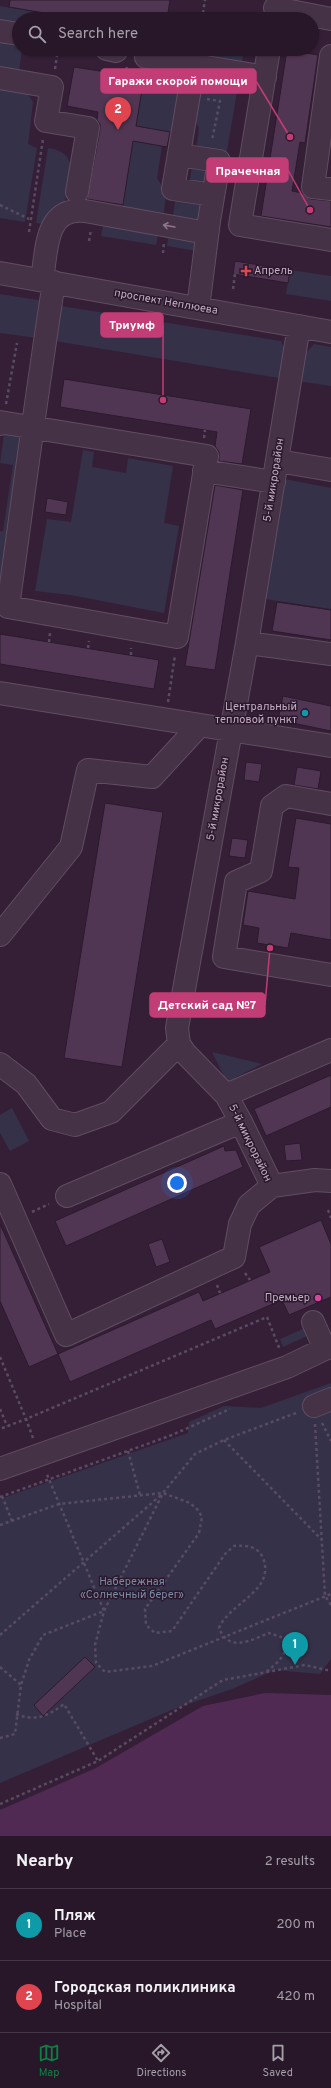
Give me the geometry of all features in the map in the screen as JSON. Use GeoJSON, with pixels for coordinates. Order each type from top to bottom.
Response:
{"type":"FeatureCollection","features":[{"type":"Feature","properties":{"kind":"street"},"geometry":{"type":"LineString","coordinates":[[275,9],[292,12]]}},
{"type":"Feature","properties":{"kind":"street"},"geometry":{"type":"LineString","coordinates":[[319,17],[331,19]]}},
{"type":"Feature","properties":{"kind":"street"},"geometry":{"type":"LineString","coordinates":[[0,31],[12,33]]}},
{"type":"Feature","properties":{"kind":"street"},"geometry":{"type":"LineString","coordinates":[[268,56],[240,225],[331,240]]}},
{"type":"Feature","properties":{"kind":"street"},"geometry":{"type":"LineString","coordinates":[[146,57],[264,77]]}},
{"type":"Feature","properties":{"kind":"street"},"geometry":{"type":"LineString","coordinates":[[194,65],[173,189],[213,195]]}},
{"type":"Feature","properties":{"kind":"street"},"geometry":{"type":"LineString","coordinates":[[331,67],[314,187],[331,189]]}},
{"type":"Feature","properties":{"kind":"street"},"geometry":{"type":"LineString","coordinates":[[0,78],[52,87],[46,121],[88,128],[77,192]]}},
{"type":"Feature","properties":{"kind":"street"},"geometry":{"type":"LineString","coordinates":[[181,144],[219,161],[207,233],[198,308]]}},
{"type":"Feature","properties":{"kind":"street"},"geometry":{"type":"LineString","coordinates":[[0,424],[0,422],[34,426],[207,456],[177,637],[4,607],[34,426],[48,281],[39,233],[62,215],[69,211],[77,210],[207,233]]}},
{"type":"Feature","properties":{"kind":"street","name":"проспект Неплюева"},"geometry":{"type":"LineString","coordinates":[[0,273],[331,332]]}},
{"type":"Feature","properties":{"kind":"street","name":"5-й микрорайон"},"geometry":{"type":"LineString","coordinates":[[299,326],[247,643],[176,1028],[179,1044],[185,1053],[226,1095],[241,1122],[272,1186],[315,1180],[331,1181]]}},
{"type":"Feature","properties":{"kind":"street"},"geometry":{"type":"LineString","coordinates":[[204,472],[331,470]]}},
{"type":"Feature","properties":{"kind":"street"},"geometry":{"type":"LineString","coordinates":[[247,643],[331,654]]}},
{"type":"Feature","properties":{"kind":"street"},"geometry":{"type":"LineString","coordinates":[[0,693],[331,746]]}},
{"type":"Feature","properties":{"kind":"street"},"geometry":{"type":"LineString","coordinates":[[0,935],[71,847],[88,770],[152,777],[200,725]]}},
{"type":"Feature","properties":{"kind":"street"},"geometry":{"type":"LineString","coordinates":[[331,804],[286,796],[272,806],[261,871],[236,882],[224,957],[331,975]]}},
{"type":"Feature","properties":{"kind":"street"},"geometry":{"type":"LineString","coordinates":[[0,1064],[26,1084],[52,1119],[74,1125],[111,1112],[179,1044]]}},
{"type":"Feature","properties":{"kind":"street"},"geometry":{"type":"LineString","coordinates":[[226,1095],[331,1050]]}},
{"type":"Feature","properties":{"kind":"street"},"geometry":{"type":"LineString","coordinates":[[66,1196],[241,1122]]}},
{"type":"Feature","properties":{"kind":"street"},"geometry":{"type":"LineString","coordinates":[[0,1184],[66,1335],[234,1257],[240,1224],[249,1205],[272,1186]]}},
{"type":"Feature","properties":{"kind":"street"},"geometry":{"type":"LineString","coordinates":[[0,1469],[287,1367],[328,1347],[313,1322]]}},
{"type":"Feature","properties":{"kind":"path"},"geometry":{"type":"LineString","coordinates":[[203,12],[205,0]]}},
{"type":"Feature","properties":{"kind":"path"},"geometry":{"type":"LineString","coordinates":[[181,144],[214,140],[220,101],[189,96]]}},
{"type":"Feature","properties":{"kind":"path"},"geometry":{"type":"LineString","coordinates":[[29,218],[46,121]]}},
{"type":"Feature","properties":{"kind":"path"},"geometry":{"type":"LineString","coordinates":[[0,205],[29,218],[39,233]]}},
{"type":"Feature","properties":{"kind":"path"},"geometry":{"type":"LineString","coordinates":[[233,289],[236,274]]}},
{"type":"Feature","properties":{"kind":"path"},"geometry":{"type":"LineString","coordinates":[[0,403],[7,404],[17,343]]}},
{"type":"Feature","properties":{"kind":"path"},"geometry":{"type":"LineString","coordinates":[[166,719],[177,637]]}},
{"type":"Feature","properties":{"kind":"path"},"geometry":{"type":"LineString","coordinates":[[15,1219],[66,1196]]}},
{"type":"Feature","properties":{"kind":"path"},"geometry":{"type":"LineString","coordinates":[[328,1210],[331,1218]]}},
{"type":"Feature","properties":{"kind":"path"},"geometry":{"type":"LineString","coordinates":[[0,1429],[267,1317],[287,1367]]}},
{"type":"Feature","properties":{"kind":"path"},"geometry":{"type":"LineString","coordinates":[[0,1357],[104,1611]]}},
{"type":"Feature","properties":{"kind":"path"},"geometry":{"type":"LineString","coordinates":[[0,1635],[163,1493],[195,1454],[224,1440],[322,1402],[322,1539],[325,1596],[331,1605]]}},
{"type":"Feature","properties":{"kind":"path"},"geometry":{"type":"LineString","coordinates":[[12,1521],[1,1496],[172,1435],[237,1406]]}},
{"type":"Feature","properties":{"kind":"path"},"geometry":{"type":"LineString","coordinates":[[0,1409],[7,1426]]}},
{"type":"Feature","properties":{"kind":"path"},"geometry":{"type":"LineString","coordinates":[[224,1440],[322,1539]]}},
{"type":"Feature","properties":{"kind":"path"},"geometry":{"type":"LineString","coordinates":[[128,1451],[140,1496]]}},
{"type":"Feature","properties":{"kind":"path"},"geometry":{"type":"LineString","coordinates":[[163,1493],[104,1611],[95,1645],[96,1663],[105,1672],[152,1666],[223,1636],[331,1594]]}},
{"type":"Feature","properties":{"kind":"path"},"geometry":{"type":"LineString","coordinates":[[0,1525],[59,1504],[163,1493],[190,1503],[198,1510],[202,1517],[202,1524],[199,1533],[145,1609],[146,1625],[155,1633],[172,1631],[225,1554],[234,1546],[253,1547],[261,1554],[266,1565],[264,1578],[256,1592],[223,1619],[219,1628],[223,1636],[229,1642],[242,1643],[269,1633],[281,1637],[286,1647],[284,1654],[280,1661],[266,1672]]}},
{"type":"Feature","properties":{"kind":"path"},"geometry":{"type":"LineString","coordinates":[[0,1738],[15,1734],[16,1714],[21,1685],[29,1660],[43,1635],[104,1611]]}},
{"type":"Feature","properties":{"kind":"path"},"geometry":{"type":"LineString","coordinates":[[0,1804],[98,1761],[224,1680],[306,1665],[331,1670]]}},
{"type":"Feature","properties":{"kind":"path"},"geometry":{"type":"LineString","coordinates":[[0,1667],[21,1685]]}},
{"type":"Feature","properties":{"kind":"path"},"geometry":{"type":"LineString","coordinates":[[16,1714],[27,1718],[41,1718],[52,1713],[64,1704],[98,1761]]}},
{"type":"Feature","properties":{"kind":"green space"},"geometry":{"type":"Polygon","coordinates":[[[0,6],[37,12],[12,12],[12,26],[0,23],[0,6]]]}},
{"type":"Feature","properties":{"kind":"green space"},"geometry":{"type":"Polygon","coordinates":[[[0,37],[12,39],[12,56],[21,56],[19,72],[0,69],[0,37]]]}},
{"type":"Feature","properties":{"kind":"green space"},"geometry":{"type":"Polygon","coordinates":[[[200,56],[243,56],[241,67],[199,60],[200,56]]]}},
{"type":"Feature","properties":{"kind":"green space"},"geometry":{"type":"Polygon","coordinates":[[[147,64],[188,72],[178,126],[170,132],[136,126],[147,64]]]}},
{"type":"Feature","properties":{"kind":"green space"},"geometry":{"type":"Polygon","coordinates":[[[201,74],[239,80],[226,157],[196,152],[199,128],[193,118],[201,74]]]}},
{"type":"Feature","properties":{"kind":"green space"},"geometry":{"type":"Polygon","coordinates":[[[0,89],[28,94],[33,102],[28,144],[37,148],[25,222],[0,218],[0,89]]]}},
{"type":"Feature","properties":{"kind":"green space"},"geometry":{"type":"Polygon","coordinates":[[[133,141],[162,146],[157,178],[166,193],[164,213],[122,207],[133,141]]]}},
{"type":"Feature","properties":{"kind":"green space"},"geometry":{"type":"Polygon","coordinates":[[[48,148],[62,152],[70,163],[64,209],[49,225],[36,223],[48,148]]]}},
{"type":"Feature","properties":{"kind":"green space"},"geometry":{"type":"Polygon","coordinates":[[[192,166],[209,169],[206,187],[189,185],[192,166]]]}},
{"type":"Feature","properties":{"kind":"green space"},"geometry":{"type":"Polygon","coordinates":[[[176,196],[205,201],[202,220],[173,215],[176,196]]]}},
{"type":"Feature","properties":{"kind":"green space"},"geometry":{"type":"Polygon","coordinates":[[[104,221],[159,230],[156,245],[101,236],[104,221]]]}},
{"type":"Feature","properties":{"kind":"green space"},"geometry":{"type":"Polygon","coordinates":[[[169,232],[199,237],[197,251],[167,246],[169,232]]]}},
{"type":"Feature","properties":{"kind":"green space"},"geometry":{"type":"Polygon","coordinates":[[[290,270],[331,276],[331,301],[286,294],[290,270]]]}},
{"type":"Feature","properties":{"kind":"green space"},"geometry":{"type":"Polygon","coordinates":[[[0,294],[44,301],[38,338],[0,333],[0,294]]]}},
{"type":"Feature","properties":{"kind":"green space"},"geometry":{"type":"Polygon","coordinates":[[[61,306],[281,341],[289,359],[285,379],[55,341],[61,306]]]}},
{"type":"Feature","properties":{"kind":"green space"},"geometry":{"type":"Polygon","coordinates":[[[314,344],[331,347],[331,386],[297,381],[301,358],[314,344]]]}},
{"type":"Feature","properties":{"kind":"green space"},"geometry":{"type":"Polygon","coordinates":[[[5,428],[29,432],[0,600],[0,531],[3,531],[13,465],[0,463],[5,428]]]}},
{"type":"Feature","properties":{"kind":"green space"},"geometry":{"type":"Polygon","coordinates":[[[83,450],[94,452],[92,467],[126,473],[128,458],[173,466],[164,523],[179,526],[164,613],[71,595],[35,591],[47,519],[71,522],[83,450]]]}},
{"type":"Feature","properties":{"kind":"green space"},"geometry":{"type":"Polygon","coordinates":[[[285,479],[331,488],[331,609],[265,599],[285,479]]]}},
{"type":"Feature","properties":{"kind":"green space"},"geometry":{"type":"Polygon","coordinates":[[[212,1052],[262,1064],[227,1082],[212,1052]]]}},
{"type":"Feature","properties":{"kind":"green space"},"geometry":{"type":"Polygon","coordinates":[[[12,1108],[29,1141],[10,1151],[0,1133],[0,1115],[12,1108]]]}},
{"type":"Feature","properties":{"kind":"green space"},"geometry":{"type":"Polygon","coordinates":[[[305,1328],[309,1335],[283,1347],[280,1339],[305,1328]]]}},
{"type":"Feature","properties":{"kind":"green space","name":"Набережная «Солнечный берег»"},"geometry":{"type":"Polygon","coordinates":[[[331,1383],[331,1659],[320,1674],[275,1670],[232,1689],[174,1709],[0,1783],[0,1499],[188,1433],[189,1422],[224,1406],[261,1408],[331,1383]]]}},
{"type":"Feature","properties":{"kind":"shaded area"},"geometry":{"type":"Polygon","coordinates":[[[265,1693],[331,1695],[331,1836],[0,1836],[0,1810],[96,1768],[203,1706],[265,1693]]]}},
{"type":"Feature","properties":{"kind":"building"},"geometry":{"type":"Polygon","coordinates":[[[10,0],[170,0],[168,12],[39,12],[9,7],[10,0]]]}},
{"type":"Feature","properties":{"kind":"building"},"geometry":{"type":"Polygon","coordinates":[[[286,56],[318,56],[305,143],[300,142],[292,191],[302,193],[311,199],[331,201],[331,227],[261,216],[286,56]]]}},
{"type":"Feature","properties":{"kind":"building"},"geometry":{"type":"Polygon","coordinates":[[[74,67],[144,78],[136,126],[170,132],[167,147],[133,141],[123,205],[87,199],[100,124],[97,120],[98,112],[67,106],[74,67]]]}},
{"type":"Feature","properties":{"kind":"building"},"geometry":{"type":"Polygon","coordinates":[[[235,261],[290,270],[288,283],[233,274],[235,261]]]}},
{"type":"Feature","properties":{"kind":"building"},"geometry":{"type":"Polygon","coordinates":[[[64,379],[251,409],[242,464],[219,461],[219,452],[215,446],[217,432],[60,407],[64,379]]]}},
{"type":"Feature","properties":{"kind":"building"},"geometry":{"type":"Polygon","coordinates":[[[215,485],[243,490],[215,670],[185,666],[215,485]]]}},
{"type":"Feature","properties":{"kind":"building"},"geometry":{"type":"Polygon","coordinates":[[[47,498],[68,502],[66,515],[45,512],[47,498]]]}},
{"type":"Feature","properties":{"kind":"building"},"geometry":{"type":"Polygon","coordinates":[[[277,602],[331,610],[331,640],[272,631],[277,602]]]}},
{"type":"Feature","properties":{"kind":"building"},"geometry":{"type":"Polygon","coordinates":[[[0,634],[159,660],[154,689],[0,664],[0,634]]]}},
{"type":"Feature","properties":{"kind":"building","name":"Центральный тепловой пункт"},"geometry":{"type":"Polygon","coordinates":[[[283,696],[331,706],[331,731],[278,720],[283,696]]]}},
{"type":"Feature","properties":{"kind":"building"},"geometry":{"type":"Polygon","coordinates":[[[246,762],[262,764],[259,782],[244,780],[246,762]]]}},
{"type":"Feature","properties":{"kind":"building"},"geometry":{"type":"Polygon","coordinates":[[[297,767],[321,771],[318,789],[294,785],[297,767]]]}},
{"type":"Feature","properties":{"kind":"building"},"geometry":{"type":"Polygon","coordinates":[[[105,803],[163,812],[122,1067],[64,1058],[105,803]]]}},
{"type":"Feature","properties":{"kind":"building"},"geometry":{"type":"Polygon","coordinates":[[[296,818],[331,824],[331,940],[291,933],[288,948],[257,943],[259,928],[243,925],[248,891],[295,899],[299,868],[288,867],[296,818]]]}},
{"type":"Feature","properties":{"kind":"building"},"geometry":{"type":"Polygon","coordinates":[[[232,838],[248,840],[245,858],[229,856],[232,838]]]}},
{"type":"Feature","properties":{"kind":"building"},"geometry":{"type":"Polygon","coordinates":[[[331,1075],[331,1107],[266,1136],[254,1109],[331,1075]]]}},
{"type":"Feature","properties":{"kind":"building"},"geometry":{"type":"Polygon","coordinates":[[[300,1143],[302,1160],[286,1161],[284,1145],[300,1143]]]}},
{"type":"Feature","properties":{"kind":"building"},"geometry":{"type":"Polygon","coordinates":[[[224,1146],[225,1151],[236,1150],[243,1167],[66,1246],[55,1221],[224,1146]]]}},
{"type":"Feature","properties":{"kind":"building"},"geometry":{"type":"Polygon","coordinates":[[[321,1220],[331,1244],[331,1297],[289,1315],[282,1300],[215,1329],[211,1320],[70,1382],[58,1354],[199,1292],[203,1301],[270,1272],[259,1247],[321,1220]]]}},
{"type":"Feature","properties":{"kind":"building"},"geometry":{"type":"Polygon","coordinates":[[[0,1224],[58,1354],[29,1367],[0,1301],[0,1224]]]}},
{"type":"Feature","properties":{"kind":"building"},"geometry":{"type":"Polygon","coordinates":[[[162,1239],[170,1262],[156,1267],[148,1244],[162,1239]]]}},
{"type":"Feature","properties":{"kind":"building"},"geometry":{"type":"Polygon","coordinates":[[[85,1657],[95,1667],[43,1716],[34,1705],[85,1657]]]}},
{"type":"Feature","properties":{"kind":"place","name":"Городская поликлиника"},"geometry":{"type":"Point","coordinates":[118,130]}},
{"type":"Feature","properties":{"kind":"place","name":"Гаражи скорой помощи"},"geometry":{"type":"Point","coordinates":[290,137]}},
{"type":"Feature","properties":{"kind":"place","name":"Прачечная"},"geometry":{"type":"Point","coordinates":[310,210]}},
{"type":"Feature","properties":{"kind":"place","name":"Апрель"},"geometry":{"type":"Point","coordinates":[246,271]}},
{"type":"Feature","properties":{"kind":"place","name":"Триумф"},"geometry":{"type":"Point","coordinates":[163,400]}},
{"type":"Feature","properties":{"kind":"place","name":"Центральный тепловой пункт"},"geometry":{"type":"Point","coordinates":[305,713]}},
{"type":"Feature","properties":{"kind":"place","name":"Детский сад №7"},"geometry":{"type":"Point","coordinates":[270,948]}},
{"type":"Feature","properties":{"kind":"place","name":"Премьер"},"geometry":{"type":"Point","coordinates":[318,1298]}},
{"type":"Feature","properties":{"kind":"place","name":"Пляж"},"geometry":{"type":"Point","coordinates":[295,1665]}}]}
